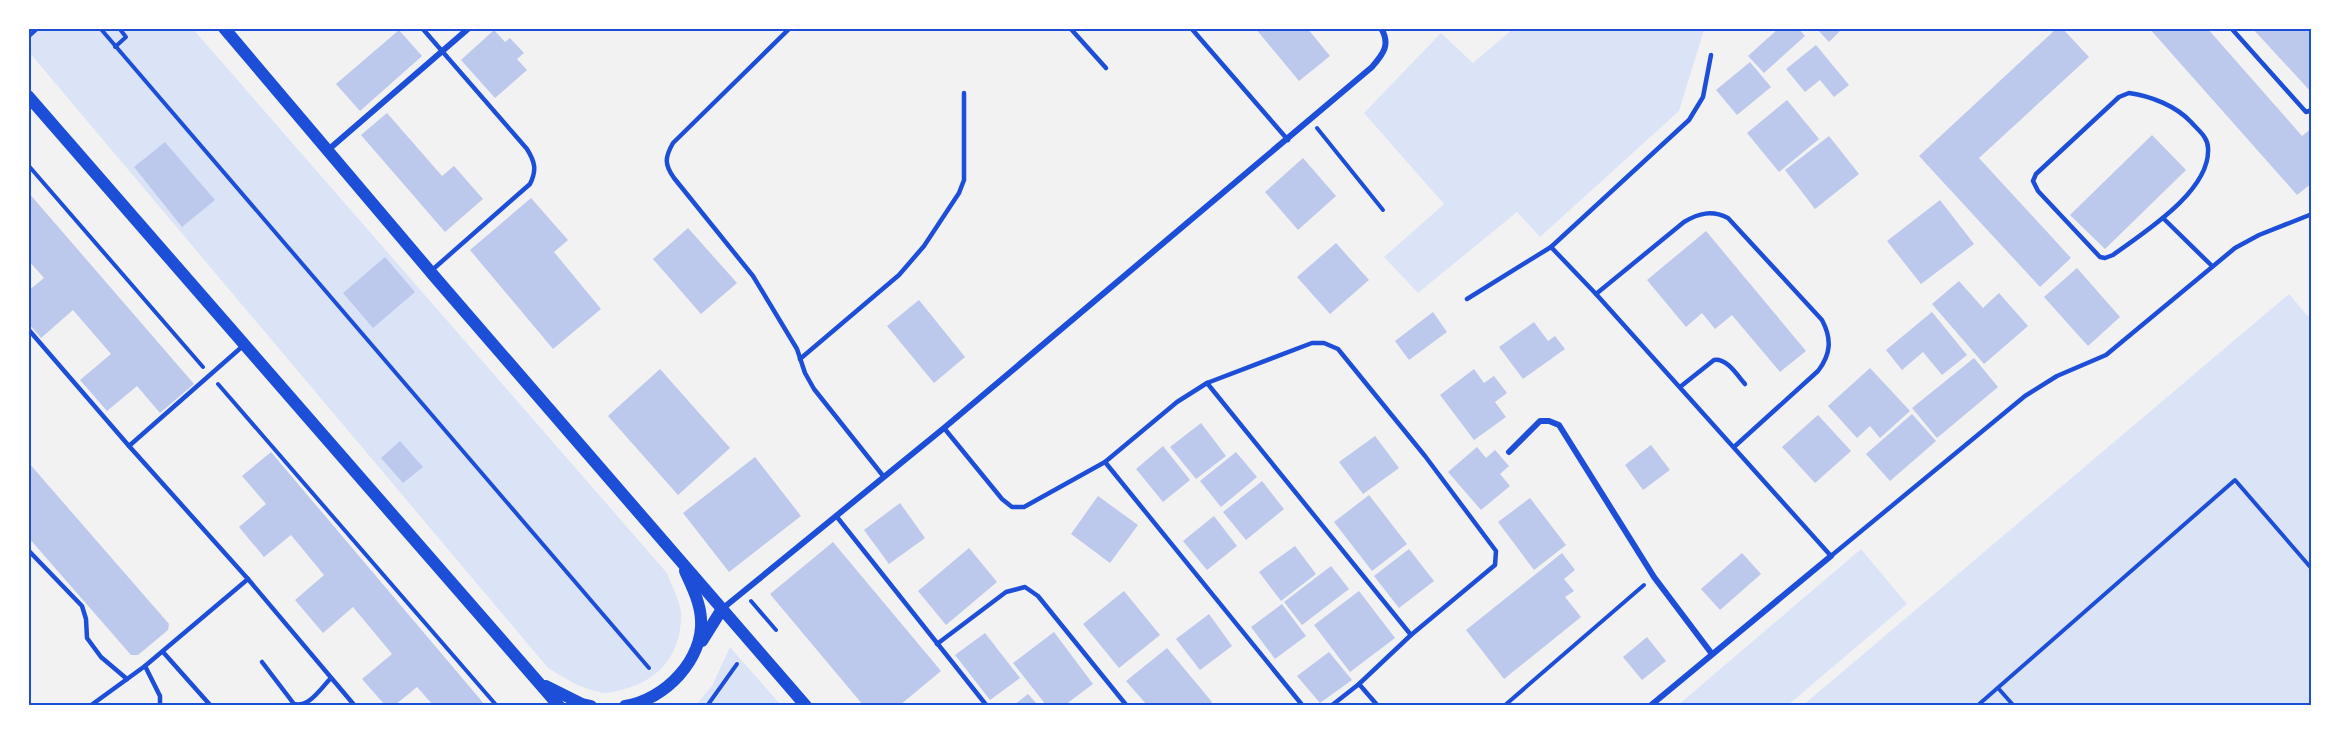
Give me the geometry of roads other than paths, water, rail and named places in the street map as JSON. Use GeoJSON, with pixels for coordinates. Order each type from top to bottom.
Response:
{"type":"FeatureCollection","features":[{"type":"Feature","properties":{"kind":"main road"},"geometry":{"type":"LineString","coordinates":[[224,28],[806,705]]}},
{"type":"Feature","properties":{"kind":"main road"},"geometry":{"type":"LineString","coordinates":[[28,96],[559,705]]}},
{"type":"Feature","properties":{"kind":"main road"},"geometry":{"type":"LineString","coordinates":[[680,560],[697,599],[701,619],[700,644]]}},
{"type":"Feature","properties":{"kind":"main road"},"geometry":{"type":"LineString","coordinates":[[626,705],[655,694],[673,681],[689,663],[723,609]]}},
{"type":"Feature","properties":{"kind":"main road"},"geometry":{"type":"LineString","coordinates":[[539,683],[582,704],[591,705]]}},
{"type":"Feature","properties":{"kind":"street"},"geometry":{"type":"LineString","coordinates":[[328,150],[469,28]]}},
{"type":"Feature","properties":{"kind":"street"},"geometry":{"type":"LineString","coordinates":[[723,609],[944,428],[1372,68],[1383,54],[1387,44],[1386,36],[1381,28]]}},
{"type":"Feature","properties":{"kind":"street"},"geometry":{"type":"LineString","coordinates":[[1509,453],[1540,422],[1549,421],[1559,425],[1654,577],[1712,654]]}},
{"type":"Feature","properties":{"kind":"street"},"geometry":{"type":"LineString","coordinates":[[1650,705],[1831,556]]}},
{"type":"Feature","properties":{"kind":"lane"},"geometry":{"type":"LineString","coordinates":[[422,28],[527,148],[534,161],[535,173],[530,184],[431,271]]}},
{"type":"Feature","properties":{"kind":"lane"},"geometry":{"type":"LineString","coordinates":[[790,28],[673,143],[667,153],[666,162],[674,178],[753,276],[797,349],[805,373],[814,389],[884,477]]}},
{"type":"Feature","properties":{"kind":"lane"},"geometry":{"type":"LineString","coordinates":[[1070,28],[1106,68]]}},
{"type":"Feature","properties":{"kind":"lane"},"geometry":{"type":"LineString","coordinates":[[1191,28],[1288,140]]}},
{"type":"Feature","properties":{"kind":"lane"},"geometry":{"type":"LineString","coordinates":[[2231,28],[2306,112],[2312,110]]}},
{"type":"Feature","properties":{"kind":"lane"},"geometry":{"type":"LineString","coordinates":[[1467,299],[1551,246],[1689,120],[1703,97],[1711,55]]}},
{"type":"Feature","properties":{"kind":"lane"},"geometry":{"type":"LineString","coordinates":[[800,359],[898,275],[924,246],[959,193],[964,180],[964,93]]}},
{"type":"Feature","properties":{"kind":"lane"},"geometry":{"type":"LineString","coordinates":[[2129,93],[2148,97],[2165,104],[2187,118],[2204,135],[2209,147],[2207,161],[2198,181],[2186,197],[2163,218],[2113,255],[2106,258],[2100,257],[2037,191],[2033,181],[2036,174],[2119,98],[2129,93]]}},
{"type":"Feature","properties":{"kind":"lane"},"geometry":{"type":"LineString","coordinates":[[1596,294],[1696,214],[1719,213],[1728,218],[1822,320],[1830,339],[1827,360],[1818,371],[1734,447]]}},
{"type":"Feature","properties":{"kind":"lane"},"geometry":{"type":"LineString","coordinates":[[1551,246],[1831,556],[2025,396],[2057,376],[2106,355],[2235,248],[2259,235],[2312,214]]}},
{"type":"Feature","properties":{"kind":"lane"},"geometry":{"type":"LineString","coordinates":[[2163,218],[2212,266]]}},
{"type":"Feature","properties":{"kind":"lane"},"geometry":{"type":"LineString","coordinates":[[28,329],[129,447],[248,579],[355,705]]}},
{"type":"Feature","properties":{"kind":"lane"},"geometry":{"type":"LineString","coordinates":[[944,428],[1002,499],[1012,507],[1024,507],[1106,462],[1177,402],[1207,383],[1312,343],[1324,343],[1338,349],[1425,456],[1496,551],[1495,565],[1332,705]]}},
{"type":"Feature","properties":{"kind":"lane"},"geometry":{"type":"LineString","coordinates":[[129,447],[244,344]]}},
{"type":"Feature","properties":{"kind":"lane"},"geometry":{"type":"LineString","coordinates":[[1680,387],[1714,360],[1720,359],[1745,384]]}},
{"type":"Feature","properties":{"kind":"lane"},"geometry":{"type":"LineString","coordinates":[[1207,383],[1411,635]]}},
{"type":"Feature","properties":{"kind":"lane"},"geometry":{"type":"LineString","coordinates":[[1106,462],[1302,705]]}},
{"type":"Feature","properties":{"kind":"lane"},"geometry":{"type":"LineString","coordinates":[[837,517],[987,705]]}},
{"type":"Feature","properties":{"kind":"lane"},"geometry":{"type":"LineString","coordinates":[[28,550],[82,606],[87,619],[87,638],[101,657],[127,679]]}},
{"type":"Feature","properties":{"kind":"lane"},"geometry":{"type":"LineString","coordinates":[[90,705],[163,652],[248,579]]}},
{"type":"Feature","properties":{"kind":"lane"},"geometry":{"type":"LineString","coordinates":[[937,644],[1006,592],[1025,587],[1038,597],[1127,705]]}},
{"type":"Feature","properties":{"kind":"lane"},"geometry":{"type":"LineString","coordinates":[[163,652],[211,705]]}},
{"type":"Feature","properties":{"kind":"lane"},"geometry":{"type":"LineString","coordinates":[[262,662],[294,704],[305,704],[331,678]]}},
{"type":"Feature","properties":{"kind":"lane"},"geometry":{"type":"LineString","coordinates":[[145,666],[160,696],[160,705]]}},
{"type":"Feature","properties":{"kind":"lane"},"geometry":{"type":"LineString","coordinates":[[1359,684],[1378,705]]}}]}
